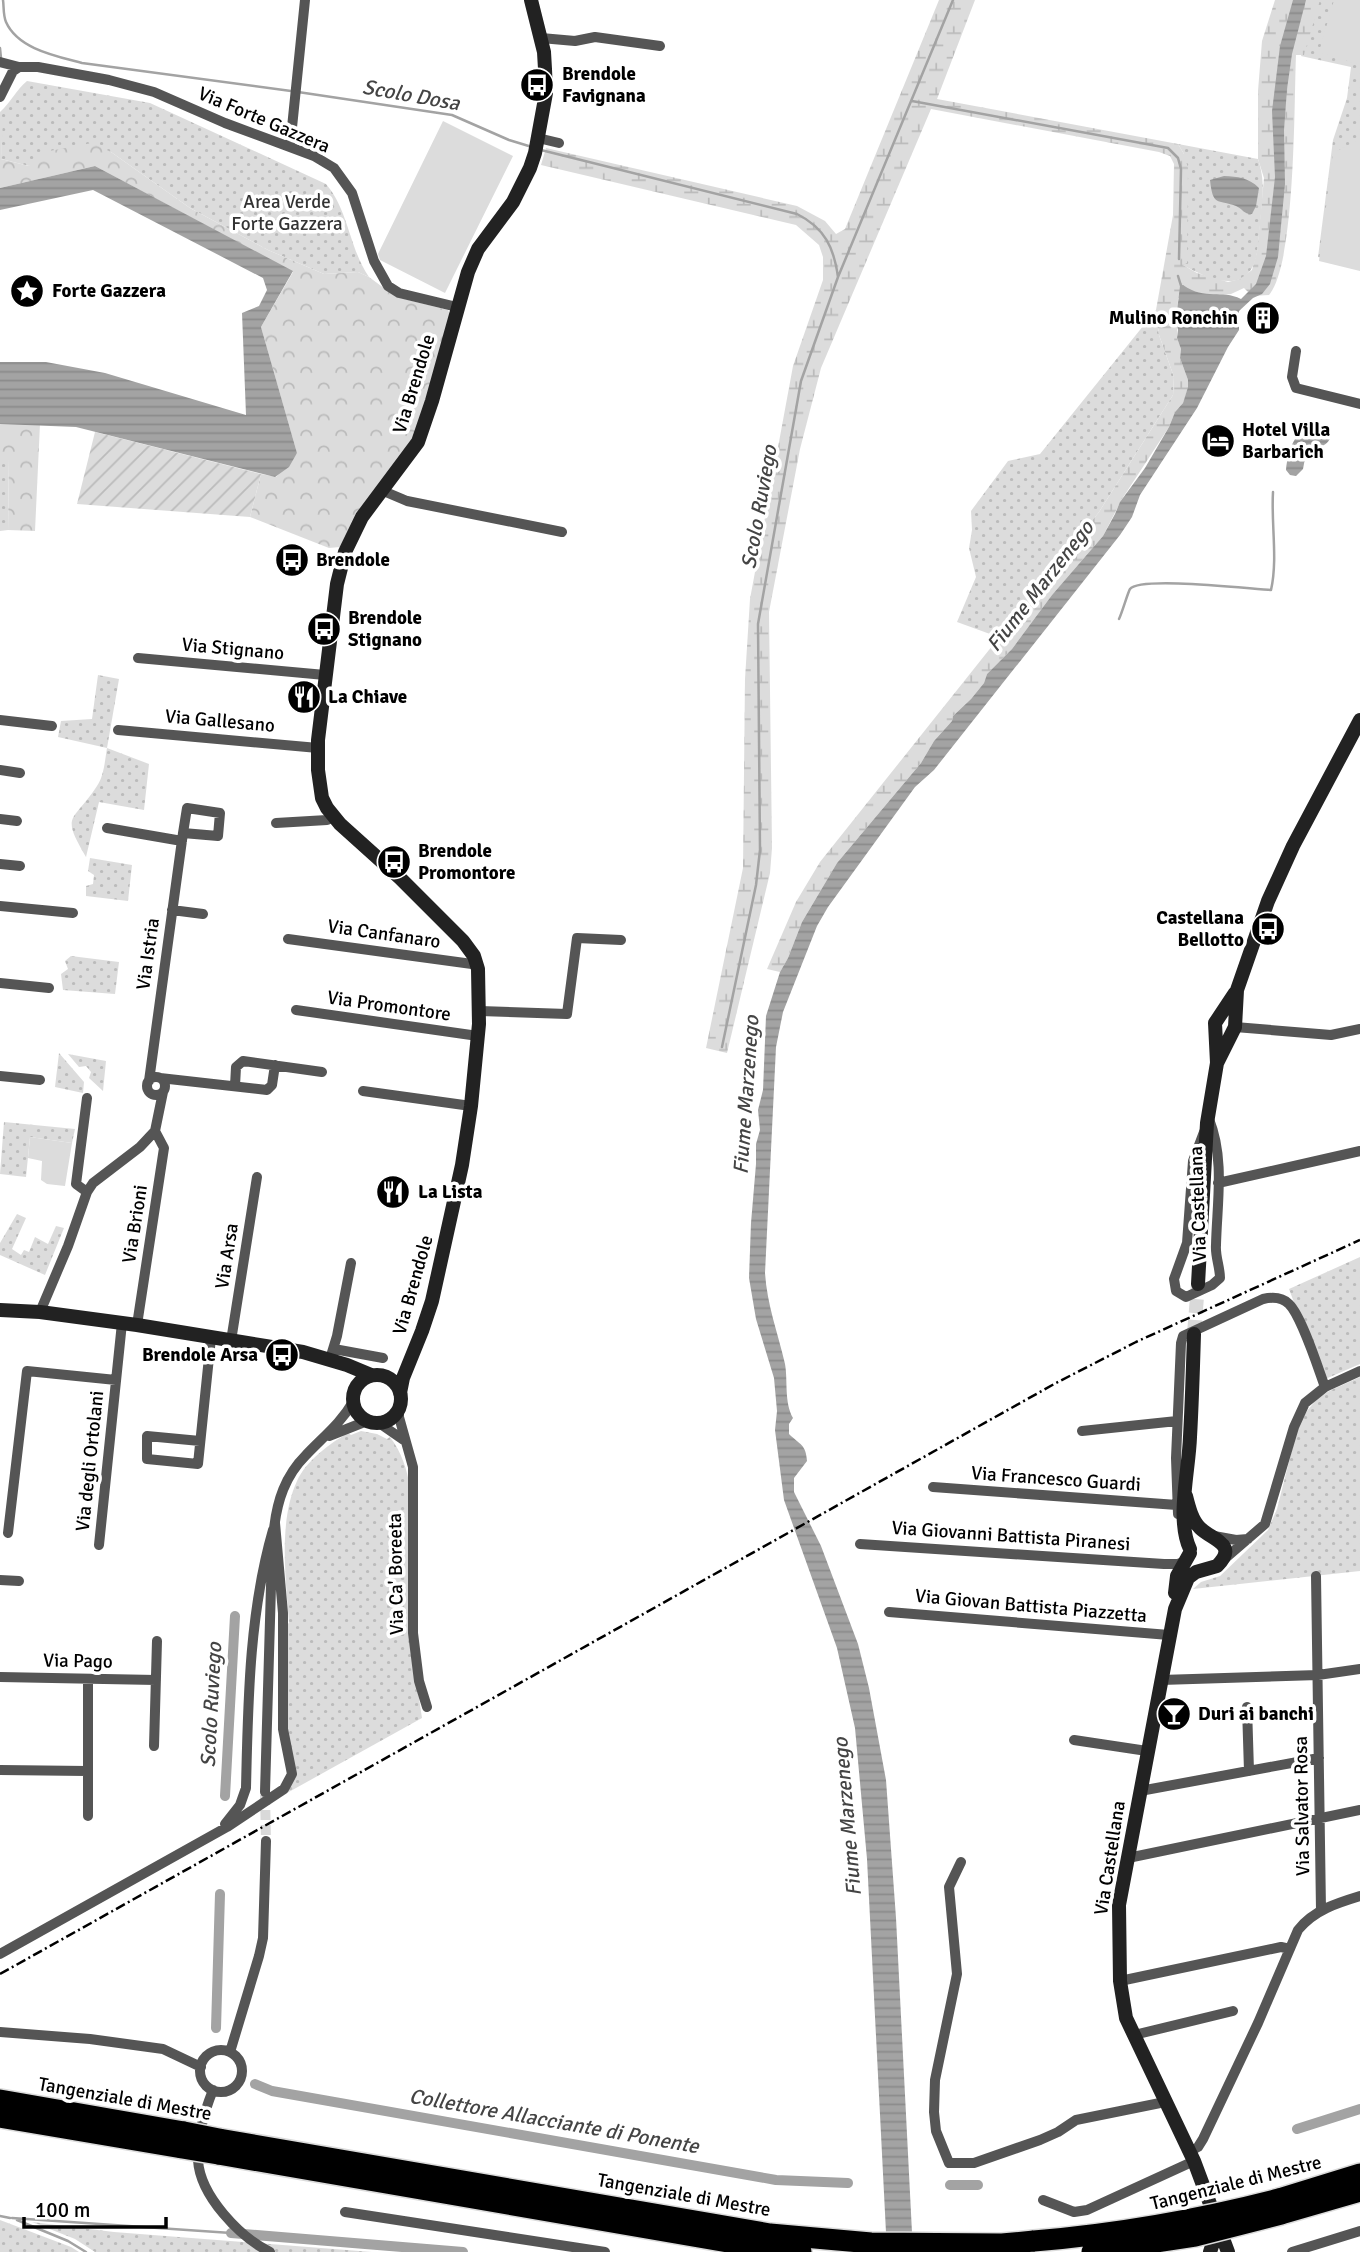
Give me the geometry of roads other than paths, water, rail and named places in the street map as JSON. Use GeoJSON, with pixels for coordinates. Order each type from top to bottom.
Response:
{"type":"FeatureCollection","features":[{"type":"Feature","properties":{"kind":"highway"},"geometry":{"type":"LineString","coordinates":[[0,2093],[45,2108]]}},
{"type":"Feature","properties":{"kind":"highway","name":"Tangenziale di Mestre"},"geometry":{"type":"LineString","coordinates":[[0,2100],[218,2147],[736,2244],[801,2252]]}},
{"type":"Feature","properties":{"kind":"highway","name":"Tangenziale di Mestre"},"geometry":{"type":"LineString","coordinates":[[0,2117],[70,2128],[183,2140]]}},
{"type":"Feature","properties":{"kind":"highway"},"geometry":{"type":"LineString","coordinates":[[0,2123],[70,2128]]}},
{"type":"Feature","properties":{"kind":"highway","name":"Tangenziale di Mestre"},"geometry":{"type":"LineString","coordinates":[[218,2147],[770,2234],[871,2243],[1002,2244],[1148,2228],[1280,2207]]}},
{"type":"Feature","properties":{"kind":"highway"},"geometry":{"type":"LineString","coordinates":[[1323,2194],[1343,2171],[1360,2165]]}},
{"type":"Feature","properties":{"kind":"highway","name":"Tangenziale di Mestre"},"geometry":{"type":"LineString","coordinates":[[1092,2252],[1195,2236],[1323,2194],[1360,2174]]}},
{"type":"Feature","properties":{"kind":"highway"},"geometry":{"type":"LineString","coordinates":[[1323,2194],[1360,2193]]}},
{"type":"Feature","properties":{"kind":"street"},"geometry":{"type":"LineString","coordinates":[[290,147],[306,0]]}},
{"type":"Feature","properties":{"kind":"street","name":"Via Brendole"},"geometry":{"type":"LineString","coordinates":[[400,1393],[432,1301],[462,1165],[480,1012],[477,962],[453,930],[333,817],[324,803],[321,791],[318,748],[325,675],[342,563],[356,528],[381,490],[410,455],[423,429],[473,259],[513,202],[530,168],[546,93],[541,38],[531,0]]}},
{"type":"Feature","properties":{"kind":"street"},"geometry":{"type":"LineString","coordinates":[[541,38],[575,41],[595,37],[660,46]]}},
{"type":"Feature","properties":{"kind":"street","name":"Via Forte Gazzera"},"geometry":{"type":"LineString","coordinates":[[0,62],[133,86],[324,162],[334,168],[352,193],[374,261],[388,286],[399,293],[457,307]]}},
{"type":"Feature","properties":{"kind":"street"},"geometry":{"type":"LineString","coordinates":[[0,97],[13,71],[19,67]]}},
{"type":"Feature","properties":{"kind":"street"},"geometry":{"type":"LineString","coordinates":[[536,145],[559,143]]}},
{"type":"Feature","properties":{"kind":"street"},"geometry":{"type":"LineString","coordinates":[[1296,351],[1292,377],[1296,388],[1360,404]]}},
{"type":"Feature","properties":{"kind":"street"},"geometry":{"type":"LineString","coordinates":[[381,490],[407,501],[562,532]]}},
{"type":"Feature","properties":{"kind":"street","name":"Via Stignano"},"geometry":{"type":"LineString","coordinates":[[138,658],[325,675]]}},
{"type":"Feature","properties":{"kind":"street"},"geometry":{"type":"LineString","coordinates":[[0,720],[52,726]]}},
{"type":"Feature","properties":{"kind":"street","name":"Via Castellana"},"geometry":{"type":"LineString","coordinates":[[1217,1063],[1233,1026],[1237,990],[1256,930],[1284,865],[1360,720]]}},
{"type":"Feature","properties":{"kind":"street","name":"Via Gallesano"},"geometry":{"type":"LineString","coordinates":[[118,730],[318,748]]}},
{"type":"Feature","properties":{"kind":"street"},"geometry":{"type":"LineString","coordinates":[[0,770],[20,773]]}},
{"type":"Feature","properties":{"kind":"street"},"geometry":{"type":"LineString","coordinates":[[276,823],[327,820],[333,817]]}},
{"type":"Feature","properties":{"kind":"street"},"geometry":{"type":"LineString","coordinates":[[0,820],[17,821]]}},
{"type":"Feature","properties":{"kind":"street","name":"Via Istria"},"geometry":{"type":"LineString","coordinates":[[107,828],[182,837],[154,1079],[164,1083],[155,1131]]}},
{"type":"Feature","properties":{"kind":"street"},"geometry":{"type":"LineString","coordinates":[[0,864],[20,866]]}},
{"type":"Feature","properties":{"kind":"street"},"geometry":{"type":"LineString","coordinates":[[0,905],[73,913]]}},
{"type":"Feature","properties":{"kind":"street"},"geometry":{"type":"LineString","coordinates":[[172,910],[203,914]]}},
{"type":"Feature","properties":{"kind":"street"},"geometry":{"type":"LineString","coordinates":[[480,1012],[567,1014],[577,938],[621,940]]}},
{"type":"Feature","properties":{"kind":"street","name":"Via Canfanaro"},"geometry":{"type":"LineString","coordinates":[[288,939],[472,964],[477,962]]}},
{"type":"Feature","properties":{"kind":"street"},"geometry":{"type":"LineString","coordinates":[[0,984],[49,988]]}},
{"type":"Feature","properties":{"kind":"street","name":"Via Castellana"},"geometry":{"type":"LineString","coordinates":[[1198,1284],[1208,1119],[1217,1063],[1217,1023],[1237,990]]}},
{"type":"Feature","properties":{"kind":"street","name":"Via Promontore"},"geometry":{"type":"LineString","coordinates":[[296,1010],[478,1036]]}},
{"type":"Feature","properties":{"kind":"street"},"geometry":{"type":"LineString","coordinates":[[1217,1023],[1223,1034],[1233,1026],[1331,1035],[1360,1029]]}},
{"type":"Feature","properties":{"kind":"street"},"geometry":{"type":"LineString","coordinates":[[234,1086],[236,1067],[239,1062],[245,1061],[322,1072]]}},
{"type":"Feature","properties":{"kind":"street"},"geometry":{"type":"LineString","coordinates":[[163,1092],[156,1096],[150,1094],[147,1089],[154,1079],[268,1090],[272,1085],[275,1065]]}},
{"type":"Feature","properties":{"kind":"street"},"geometry":{"type":"LineString","coordinates":[[0,1076],[40,1080]]}},
{"type":"Feature","properties":{"kind":"street"},"geometry":{"type":"LineString","coordinates":[[363,1091],[471,1106]]}},
{"type":"Feature","properties":{"kind":"street"},"geometry":{"type":"LineString","coordinates":[[86,1192],[76,1184],[87,1098]]}},
{"type":"Feature","properties":{"kind":"street","name":"Via Castellana"},"geometry":{"type":"LineString","coordinates":[[1208,1119],[1215,1135],[1218,1154],[1216,1251],[1220,1278],[1208,1287],[1183,1296],[1176,1291],[1174,1279],[1187,1243],[1194,1161],[1208,1119]]}},
{"type":"Feature","properties":{"kind":"street"},"geometry":{"type":"LineString","coordinates":[[40,1312],[68,1246],[86,1192],[93,1183],[140,1147],[155,1131]]}},
{"type":"Feature","properties":{"kind":"street","name":"Via Brioni"},"geometry":{"type":"LineString","coordinates":[[137,1325],[164,1148],[155,1131]]}},
{"type":"Feature","properties":{"kind":"street"},"geometry":{"type":"LineString","coordinates":[[1218,1183],[1360,1152]]}},
{"type":"Feature","properties":{"kind":"street","name":"Via Arsa"},"geometry":{"type":"LineString","coordinates":[[231,1341],[257,1177]]}},
{"type":"Feature","properties":{"kind":"street"},"geometry":{"type":"LineString","coordinates":[[332,1356],[351,1263]]}},
{"type":"Feature","properties":{"kind":"street"},"geometry":{"type":"LineString","coordinates":[[1325,1387],[1293,1309],[1283,1300],[1263,1298],[1184,1336],[1181,1343],[1177,1421],[1184,1531],[1189,1554],[1195,1565],[1214,1567],[1262,1528],[1268,1518],[1301,1409],[1325,1387],[1360,1371]]}},
{"type":"Feature","properties":{"kind":"street"},"geometry":{"type":"LineString","coordinates":[[0,1310],[40,1312],[137,1325],[332,1356],[383,1358]]}},
{"type":"Feature","properties":{"kind":"street","name":"Via degli Ortolani"},"geometry":{"type":"LineString","coordinates":[[99,1545],[122,1323]]}},
{"type":"Feature","properties":{"kind":"street"},"geometry":{"type":"LineString","coordinates":[[1194,1334],[1182,1501],[1195,1521],[1224,1547],[1223,1558],[1214,1567]]}},
{"type":"Feature","properties":{"kind":"street"},"geometry":{"type":"LineString","coordinates":[[200,1441],[147,1436],[147,1459],[198,1464],[211,1338]]}},
{"type":"Feature","properties":{"kind":"street","name":"Via Brendole"},"geometry":{"type":"LineString","coordinates":[[377,1375],[396,1368],[414,1350]]}},
{"type":"Feature","properties":{"kind":"street"},"geometry":{"type":"LineString","coordinates":[[326,1437],[350,1426],[394,1416],[399,1409],[400,1393],[394,1382],[332,1356]]}},
{"type":"Feature","properties":{"kind":"street"},"geometry":{"type":"LineString","coordinates":[[332,1356],[348,1375],[356,1410],[405,1441]]}},
{"type":"Feature","properties":{"kind":"street","name":"Via degli Ortolani"},"geometry":{"type":"LineString","coordinates":[[8,1533],[27,1371],[116,1381]]}},
{"type":"Feature","properties":{"kind":"street"},"geometry":{"type":"LineString","coordinates":[[219,1831],[240,1805],[246,1788],[256,1619],[266,1555],[280,1496],[288,1477],[305,1455],[326,1437],[354,1396],[359,1383],[377,1375]]}},
{"type":"Feature","properties":{"kind":"street","name":"Via Ca' Boreeta"},"geometry":{"type":"LineString","coordinates":[[399,1409],[413,1467],[413,1633],[419,1681],[427,1707]]}},
{"type":"Feature","properties":{"kind":"street"},"geometry":{"type":"LineString","coordinates":[[1082,1431],[1177,1421]]}},
{"type":"Feature","properties":{"kind":"street","name":"Via Francesco Guardi"},"geometry":{"type":"LineString","coordinates":[[933,1487],[1182,1501]]}},
{"type":"Feature","properties":{"kind":"street"},"geometry":{"type":"LineString","coordinates":[[265,1792],[271,1567],[275,1523]]}},
{"type":"Feature","properties":{"kind":"street"},"geometry":{"type":"LineString","coordinates":[[0,1954],[219,1831],[284,1789],[292,1774],[282,1721],[283,1613],[275,1523]]}},
{"type":"Feature","properties":{"kind":"street"},"geometry":{"type":"LineString","coordinates":[[1189,1554],[1197,1538],[1212,1535],[1236,1540],[1248,1539]]}},
{"type":"Feature","properties":{"kind":"street","name":"Via Giovanni Battista Piranesi"},"geometry":{"type":"LineString","coordinates":[[860,1544],[1160,1564],[1178,1564],[1189,1554]]}},
{"type":"Feature","properties":{"kind":"street","name":"Via Castellana"},"geometry":{"type":"LineString","coordinates":[[1175,1609],[1177,1576],[1189,1554]]}},
{"type":"Feature","properties":{"kind":"street"},"geometry":{"type":"LineString","coordinates":[[1160,1564],[1168,1571],[1175,1588]]}},
{"type":"Feature","properties":{"kind":"street","name":"Via Castellana"},"geometry":{"type":"LineString","coordinates":[[1214,1567],[1188,1578],[1175,1609],[1169,1635],[1119,1905],[1119,1981],[1126,2018],[1191,2157],[1228,2252]]}},
{"type":"Feature","properties":{"kind":"street","name":"Via Salvator Rosa"},"geometry":{"type":"LineString","coordinates":[[1316,1576],[1321,1910]]}},
{"type":"Feature","properties":{"kind":"street"},"geometry":{"type":"LineString","coordinates":[[0,1580],[19,1581]]}},
{"type":"Feature","properties":{"kind":"street","name":"Via Giovan Battista Piazzetta"},"geometry":{"type":"LineString","coordinates":[[889,1612],[1169,1635]]}},
{"type":"Feature","properties":{"kind":"street"},"geometry":{"type":"LineString","coordinates":[[154,1746],[157,1641]]}},
{"type":"Feature","properties":{"kind":"street"},"geometry":{"type":"LineString","coordinates":[[1161,1680],[1318,1675],[1360,1669]]}},
{"type":"Feature","properties":{"kind":"street","name":"Via Pago"},"geometry":{"type":"LineString","coordinates":[[0,1677],[156,1680]]}},
{"type":"Feature","properties":{"kind":"street"},"geometry":{"type":"LineString","coordinates":[[88,1679],[88,1816]]}},
{"type":"Feature","properties":{"kind":"street"},"geometry":{"type":"LineString","coordinates":[[1247,1707],[1250,1771]]}},
{"type":"Feature","properties":{"kind":"street"},"geometry":{"type":"LineString","coordinates":[[1074,1740],[1147,1751]]}},
{"type":"Feature","properties":{"kind":"street"},"geometry":{"type":"LineString","coordinates":[[1140,1791],[1319,1758]]}},
{"type":"Feature","properties":{"kind":"street"},"geometry":{"type":"LineString","coordinates":[[0,1770],[87,1771]]}},
{"type":"Feature","properties":{"kind":"street"},"geometry":{"type":"LineString","coordinates":[[1128,1858],[1360,1810]]}},
{"type":"Feature","properties":{"kind":"street"},"geometry":{"type":"LineString","coordinates":[[230,2052],[260,1956],[266,1841]]}},
{"type":"Feature","properties":{"kind":"street"},"geometry":{"type":"LineString","coordinates":[[961,1862],[949,1886],[957,1974],[935,2080],[936,2131],[949,2164],[974,2163],[1058,2132],[1076,2120],[1165,2102]]}},
{"type":"Feature","properties":{"kind":"street"},"geometry":{"type":"LineString","coordinates":[[1043,2200],[1074,2212],[1087,2210],[1191,2157],[1203,2139],[1298,1930],[1308,1918],[1321,1910],[1360,1896]]}},
{"type":"Feature","properties":{"kind":"street"},"geometry":{"type":"LineString","coordinates":[[1119,1981],[1281,1947],[1288,1954]]}},
{"type":"Feature","properties":{"kind":"street"},"geometry":{"type":"LineString","coordinates":[[1134,2035],[1233,2011]]}},
{"type":"Feature","properties":{"kind":"street"},"geometry":{"type":"LineString","coordinates":[[0,2032],[90,2039],[163,2049],[201,2067]]}},
{"type":"Feature","properties":{"kind":"street"},"geometry":{"type":"LineString","coordinates":[[222,2050],[230,2052],[238,2058],[242,2067],[239,2082],[229,2091],[213,2090],[203,2081],[201,2067],[204,2059],[210,2053],[222,2050]]}},
{"type":"Feature","properties":{"kind":"street"},"geometry":{"type":"LineString","coordinates":[[213,2090],[204,2115],[198,2161],[204,2180],[232,2224],[246,2238],[268,2251]]}},
{"type":"Feature","properties":{"kind":"street"},"geometry":{"type":"LineString","coordinates":[[345,2212],[605,2252]]}},
{"type":"Feature","properties":{"kind":"street"},"geometry":{"type":"LineString","coordinates":[[1210,2252],[1216,2224]]}},
{"type":"Feature","properties":{"kind":"street"},"geometry":{"type":"LineString","coordinates":[[1292,2252],[1360,2231]]}},
{"type":"Feature","properties":{"kind":"waterway","name":"Scolo Dosa"},"geometry":{"type":"LineString","coordinates":[[3,0],[5,19],[12,31],[28,45],[50,54],[82,63],[291,91]]}},
{"type":"Feature","properties":{"kind":"waterway","name":"Scolo Ruviego"},"geometry":{"type":"LineString","coordinates":[[722,1047],[756,885],[760,850],[758,624],[801,381],[838,277],[953,0]]}},
{"type":"Feature","properties":{"kind":"waterway"},"geometry":{"type":"LineString","coordinates":[[0,48],[1,58]]}},
{"type":"Feature","properties":{"kind":"waterway","name":"Scolo Dosa"},"geometry":{"type":"LineString","coordinates":[[298,92],[452,115],[532,147]]}},
{"type":"Feature","properties":{"kind":"waterway"},"geometry":{"type":"LineString","coordinates":[[912,101],[1168,148],[1178,158],[1181,169],[1179,259]]}},
{"type":"Feature","properties":{"kind":"waterway","name":"Scolo Dosa"},"geometry":{"type":"LineString","coordinates":[[541,150],[797,214],[821,232],[831,248],[838,277]]}},
{"type":"Feature","properties":{"kind":"waterway"},"geometry":{"type":"LineString","coordinates":[[1178,276],[1182,289]]}},
{"type":"Feature","properties":{"kind":"waterway"},"geometry":{"type":"LineString","coordinates":[[1119,619],[1130,589],[1138,585],[1173,583],[1271,590],[1274,566],[1273,492]]}},
{"type":"Feature","properties":{"kind":"waterway","name":"Scolo Ruviego"},"geometry":{"type":"LineString","coordinates":[[225,1796],[235,1616]]}},
{"type":"Feature","properties":{"kind":"waterway"},"geometry":{"type":"LineString","coordinates":[[216,2028],[220,1894]]}},
{"type":"Feature","properties":{"kind":"waterway","name":"Collettore Allacciante di Ponente"},"geometry":{"type":"LineString","coordinates":[[255,2084],[272,2091],[776,2180],[848,2183]]}},
{"type":"Feature","properties":{"kind":"waterway"},"geometry":{"type":"LineString","coordinates":[[1297,2129],[1360,2109]]}},
{"type":"Feature","properties":{"kind":"waterway","name":"Collettore Allacciante di Ponente"},"geometry":{"type":"LineString","coordinates":[[950,2185],[978,2185]]}},
{"type":"Feature","properties":{"kind":"waterway"},"geometry":{"type":"LineString","coordinates":[[0,2216],[10,2218]]}},
{"type":"Feature","properties":{"kind":"waterway"},"geometry":{"type":"LineString","coordinates":[[12,2218],[231,2233]]}},
{"type":"Feature","properties":{"kind":"waterway"},"geometry":{"type":"LineString","coordinates":[[17,2220],[68,2241],[86,2252]]}},
{"type":"Feature","properties":{"kind":"waterway"},"geometry":{"type":"LineString","coordinates":[[231,2233],[463,2252]]}},
{"type":"Feature","properties":{"kind":"tunnel"},"geometry":{"type":"LineString","coordinates":[[1194,1334],[1198,1284]]}},
{"type":"Feature","properties":{"kind":"tunnel"},"geometry":{"type":"LineString","coordinates":[[265,1795],[266,1841]]}},
{"type":"Feature","properties":{"kind":"railway"},"geometry":{"type":"LineString","coordinates":[[0,1974],[1056,1383],[1136,1342],[1360,1240]]}},
{"type":"Feature","properties":{"kind":"place","name":"Brendole Favignana"},"geometry":{"type":"Point","coordinates":[537,85]}},
{"type":"Feature","properties":{"kind":"place","name":"Forte Gazzera"},"geometry":{"type":"Point","coordinates":[27,291]}},
{"type":"Feature","properties":{"kind":"place","name":"Mulino Ronchin"},"geometry":{"type":"Point","coordinates":[1263,318]}},
{"type":"Feature","properties":{"kind":"place","name":"Hotel Villa Barbarich"},"geometry":{"type":"Point","coordinates":[1218,441]}},
{"type":"Feature","properties":{"kind":"place","name":"Brendole"},"geometry":{"type":"Point","coordinates":[292,560]}},
{"type":"Feature","properties":{"kind":"place","name":"Brendole Stignano"},"geometry":{"type":"Point","coordinates":[324,629]}},
{"type":"Feature","properties":{"kind":"place","name":"La Chiave"},"geometry":{"type":"Point","coordinates":[304,697]}},
{"type":"Feature","properties":{"kind":"place","name":"Brendole Promontore"},"geometry":{"type":"Point","coordinates":[394,862]}},
{"type":"Feature","properties":{"kind":"place","name":"Castellana Bellotto"},"geometry":{"type":"Point","coordinates":[1268,929]}},
{"type":"Feature","properties":{"kind":"place","name":"La Lista"},"geometry":{"type":"Point","coordinates":[393,1192]}},
{"type":"Feature","properties":{"kind":"place","name":"Brendole Arsa"},"geometry":{"type":"Point","coordinates":[282,1355]}},
{"type":"Feature","properties":{"kind":"place","name":"Duri ai banchi"},"geometry":{"type":"Point","coordinates":[1174,1714]}},
{"type":"Feature","properties":{"kind":"park label","name":"Area Verde Forte Gazzera"},"geometry":{"type":"Point","coordinates":[287,213]}},
{"type":"Feature","properties":{"kind":"water label","name":"Fiume Marzenego"},"geometry":{"type":"Point","coordinates":[1040,586]}},
{"type":"Feature","properties":{"kind":"water label","name":"Fiume Marzenego"},"geometry":{"type":"Point","coordinates":[746,1095]}},
{"type":"Feature","properties":{"kind":"water label","name":"Fiume Marzenego"},"geometry":{"type":"Point","coordinates":[847,1817]}}]}
